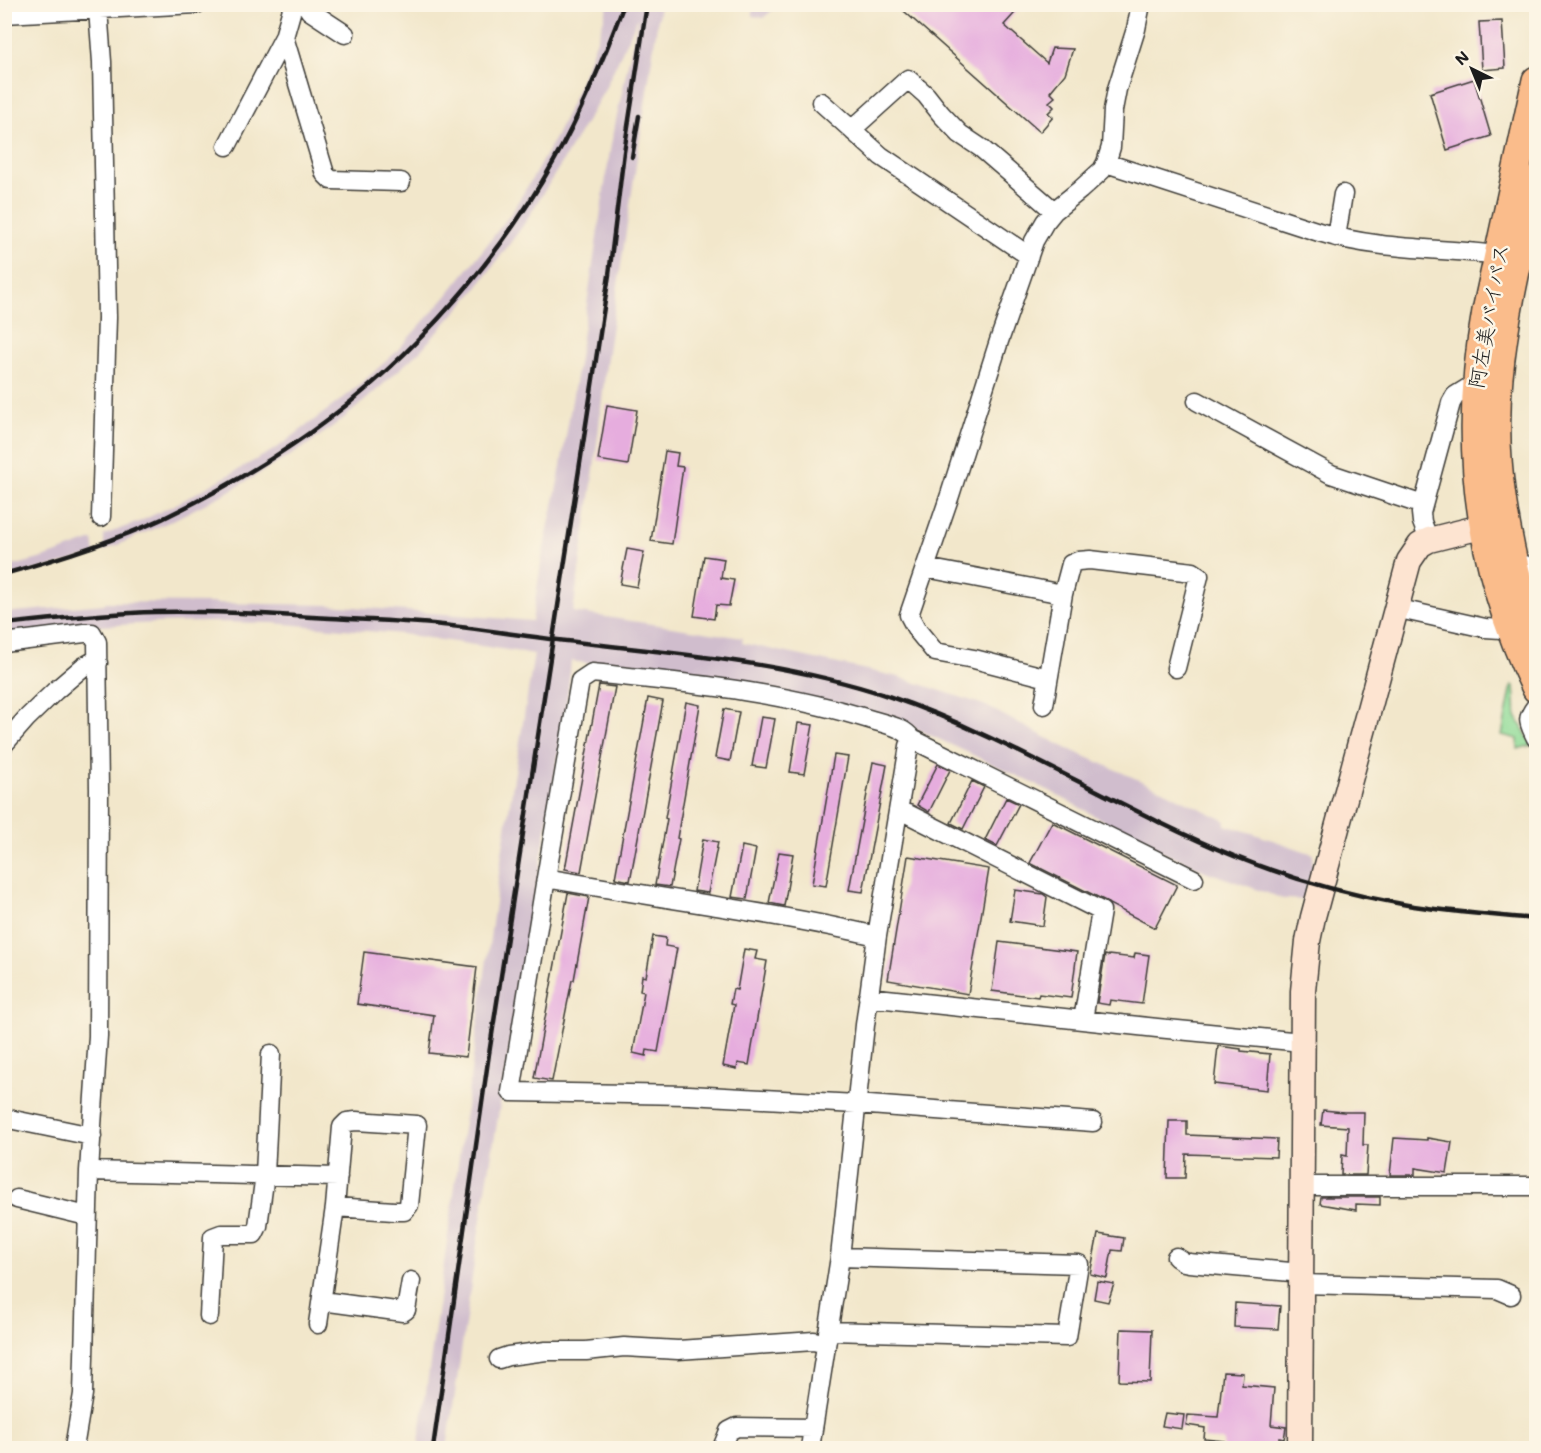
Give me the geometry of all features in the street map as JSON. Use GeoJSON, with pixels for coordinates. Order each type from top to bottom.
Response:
{"type":"FeatureCollection","features":[{"type":"Feature","properties":{"kind":"main road","name":"阿左美バイパス"},"geometry":{"type":"LineString","coordinates":[[1536,80],[1518,259],[1481,338],[1474,417],[1475,455],[1493,524],[1525,567],[1522,599],[1536,637]]}},
{"type":"Feature","properties":{"kind":"main road","name":"阿左美バイパス"},"geometry":{"type":"LineString","coordinates":[[1536,180],[1518,259],[1499,378],[1491,564],[1509,626],[1536,689]]}},
{"type":"Feature","properties":{"kind":"street"},"geometry":{"type":"LineString","coordinates":[[4,14],[197,4]]}},
{"type":"Feature","properties":{"kind":"street"},"geometry":{"type":"LineString","coordinates":[[227,146],[284,37],[292,9],[296,4]]}},
{"type":"Feature","properties":{"kind":"street"},"geometry":{"type":"LineString","coordinates":[[305,4],[310,11],[345,34]]}},
{"type":"Feature","properties":{"kind":"street"},"geometry":{"type":"LineString","coordinates":[[1048,678],[974,659],[935,652],[917,630],[909,615],[1034,241],[1054,211],[1102,170],[1106,163],[1111,147],[1113,110],[1117,89],[1136,29],[1141,4]]}},
{"type":"Feature","properties":{"kind":"street"},"geometry":{"type":"LineString","coordinates":[[98,9],[102,62],[107,318],[101,517]]}},
{"type":"Feature","properties":{"kind":"street"},"geometry":{"type":"LineString","coordinates":[[284,37],[325,174],[331,180],[401,182]]}},
{"type":"Feature","properties":{"kind":"street"},"geometry":{"type":"LineString","coordinates":[[854,132],[858,124],[908,79],[926,95],[960,134],[981,148],[1054,211]]}},
{"type":"Feature","properties":{"kind":"street"},"geometry":{"type":"LineString","coordinates":[[820,102],[881,156],[1029,256]]}},
{"type":"Feature","properties":{"kind":"street"},"geometry":{"type":"LineString","coordinates":[[1106,163],[1336,237],[1370,244],[1454,250],[1518,259]]}},
{"type":"Feature","properties":{"kind":"street"},"geometry":{"type":"LineString","coordinates":[[1336,237],[1343,194]]}},
{"type":"Feature","properties":{"kind":"street"},"geometry":{"type":"LineString","coordinates":[[1429,540],[1421,513],[1451,403],[1455,396],[1476,383]]}},
{"type":"Feature","properties":{"kind":"street"},"geometry":{"type":"LineString","coordinates":[[1197,401],[1331,474],[1423,505]]}},
{"type":"Feature","properties":{"kind":"street"},"geometry":{"type":"LineString","coordinates":[[1300,1449],[1302,1042],[1304,972],[1313,917],[1408,561],[1420,546],[1429,540],[1493,524]]}},
{"type":"Feature","properties":{"kind":"street"},"geometry":{"type":"LineString","coordinates":[[1044,705],[1063,594],[1071,564],[1078,561],[1090,560],[1193,572],[1199,576],[1176,668]]}},
{"type":"Feature","properties":{"kind":"street"},"geometry":{"type":"LineString","coordinates":[[926,568],[1063,594]]}},
{"type":"Feature","properties":{"kind":"street"},"geometry":{"type":"LineString","coordinates":[[1395,608],[1485,628],[1501,629],[1509,626]]}},
{"type":"Feature","properties":{"kind":"street"},"geometry":{"type":"LineString","coordinates":[[4,643],[92,633],[97,642],[98,1036],[87,1216],[83,1394],[74,1449]]}},
{"type":"Feature","properties":{"kind":"street"},"geometry":{"type":"LineString","coordinates":[[4,744],[55,691],[83,667],[92,662],[98,663]]}},
{"type":"Feature","properties":{"kind":"street"},"geometry":{"type":"LineString","coordinates":[[1093,1122],[856,1104],[689,1095],[511,1092],[580,681],[592,673],[751,692],[844,711],[901,729],[912,739],[1194,879]]}},
{"type":"Feature","properties":{"kind":"street"},"geometry":{"type":"LineString","coordinates":[[1536,706],[1529,715],[1528,721],[1536,738]]}},
{"type":"Feature","properties":{"kind":"street"},"geometry":{"type":"LineString","coordinates":[[820,1449],[811,1448],[813,1428],[840,1257],[868,997],[912,739]]}},
{"type":"Feature","properties":{"kind":"street"},"geometry":{"type":"LineString","coordinates":[[898,812],[908,814],[1101,911],[1083,1020]]}},
{"type":"Feature","properties":{"kind":"street"},"geometry":{"type":"LineString","coordinates":[[546,878],[815,922],[877,936]]}},
{"type":"Feature","properties":{"kind":"street"},"geometry":{"type":"LineString","coordinates":[[868,997],[1302,1042]]}},
{"type":"Feature","properties":{"kind":"street"},"geometry":{"type":"LineString","coordinates":[[209,1316],[213,1238],[221,1234],[254,1234],[258,1226],[265,1174],[271,1054]]}},
{"type":"Feature","properties":{"kind":"street"},"geometry":{"type":"LineString","coordinates":[[4,1118],[92,1136]]}},
{"type":"Feature","properties":{"kind":"street"},"geometry":{"type":"LineString","coordinates":[[318,1324],[335,1207],[342,1127],[347,1122],[357,1121],[417,1125],[409,1205],[404,1210],[335,1207]]}},
{"type":"Feature","properties":{"kind":"street"},"geometry":{"type":"LineString","coordinates":[[89,1171],[338,1177]]}},
{"type":"Feature","properties":{"kind":"street"},"geometry":{"type":"LineString","coordinates":[[1301,1186],[1536,1186]]}},
{"type":"Feature","properties":{"kind":"street"},"geometry":{"type":"LineString","coordinates":[[17,1199],[87,1216]]}},
{"type":"Feature","properties":{"kind":"street"},"geometry":{"type":"LineString","coordinates":[[499,1359],[546,1351],[586,1351],[624,1347],[678,1350],[814,1341],[827,1337],[1067,1338],[1079,1264],[840,1257]]}},
{"type":"Feature","properties":{"kind":"street"},"geometry":{"type":"LineString","coordinates":[[1176,1257],[1189,1263],[1301,1278],[1497,1289],[1511,1295]]}},
{"type":"Feature","properties":{"kind":"street"},"geometry":{"type":"LineString","coordinates":[[322,1301],[403,1312],[406,1310],[411,1281]]}},
{"type":"Feature","properties":{"kind":"street"},"geometry":{"type":"LineString","coordinates":[[722,1449],[726,1434],[732,1428],[813,1428]]}},
{"type":"Feature","properties":{"kind":"shaded area"},"geometry":{"type":"Polygon","coordinates":[[[753,4],[779,5],[763,18],[753,16],[753,4]]]}},
{"type":"Feature","properties":{"kind":"shaded area"},"geometry":{"type":"Polygon","coordinates":[[[608,5],[660,5],[606,365],[594,470],[573,612],[743,638],[742,643],[899,677],[984,705],[1066,748],[1226,821],[1225,825],[1313,854],[1312,864],[1315,867],[1306,900],[1284,899],[1205,871],[1138,840],[1050,791],[889,718],[652,672],[571,661],[566,710],[477,1243],[447,1448],[418,1448],[502,853],[534,654],[402,634],[273,623],[155,623],[5,634],[4,613],[106,602],[209,603],[329,605],[532,621],[577,371],[611,144],[638,17],[604,91],[522,227],[474,292],[420,351],[344,418],[303,448],[269,468],[171,521],[104,551],[104,535],[141,521],[182,501],[277,448],[350,393],[394,354],[443,300],[483,250],[511,213],[532,179],[556,136],[578,88],[608,5]]]}},
{"type":"Feature","properties":{"kind":"shaded area"},"geometry":{"type":"Polygon","coordinates":[[[93,540],[95,554],[5,578],[5,568],[43,558],[93,540]]]}},
{"type":"Feature","properties":{"kind":"green space"},"geometry":{"type":"Polygon","coordinates":[[[1512,685],[1514,686],[1516,716],[1532,745],[1518,749],[1518,739],[1502,735],[1512,685]]]}},
{"type":"Feature","properties":{"kind":"building"},"geometry":{"type":"Polygon","coordinates":[[[896,4],[1023,4],[1004,25],[1047,63],[1052,48],[1073,49],[1065,74],[1050,92],[1055,97],[1049,102],[1054,107],[1048,113],[1053,117],[1040,132],[896,4]]]}},
{"type":"Feature","properties":{"kind":"building"},"geometry":{"type":"Polygon","coordinates":[[[1502,21],[1505,68],[1482,70],[1479,22],[1502,21]]]}},
{"type":"Feature","properties":{"kind":"building"},"geometry":{"type":"Polygon","coordinates":[[[1474,79],[1491,136],[1447,150],[1430,93],[1474,79]]]}},
{"type":"Feature","properties":{"kind":"building"},"geometry":{"type":"Polygon","coordinates":[[[607,405],[637,410],[628,465],[598,460],[607,405]]]}},
{"type":"Feature","properties":{"kind":"building"},"geometry":{"type":"Polygon","coordinates":[[[665,451],[678,453],[676,466],[683,467],[672,544],[651,541],[665,451]]]}},
{"type":"Feature","properties":{"kind":"building"},"geometry":{"type":"Polygon","coordinates":[[[627,549],[644,552],[637,587],[620,584],[627,549]]]}},
{"type":"Feature","properties":{"kind":"building"},"geometry":{"type":"Polygon","coordinates":[[[704,556],[724,559],[721,578],[734,580],[729,606],[716,605],[714,619],[694,616],[704,556]]]}},
{"type":"Feature","properties":{"kind":"building"},"geometry":{"type":"Polygon","coordinates":[[[599,685],[615,687],[581,872],[565,869],[599,685]]]}},
{"type":"Feature","properties":{"kind":"building"},"geometry":{"type":"Polygon","coordinates":[[[648,698],[663,701],[630,881],[615,878],[648,698]]]}},
{"type":"Feature","properties":{"kind":"building"},"geometry":{"type":"Polygon","coordinates":[[[686,702],[700,705],[670,887],[655,885],[686,702]]]}},
{"type":"Feature","properties":{"kind":"building"},"geometry":{"type":"Polygon","coordinates":[[[724,709],[739,712],[730,761],[715,758],[724,709]]]}},
{"type":"Feature","properties":{"kind":"building"},"geometry":{"type":"Polygon","coordinates":[[[761,717],[775,719],[766,768],[752,766],[761,717]]]}},
{"type":"Feature","properties":{"kind":"building"},"geometry":{"type":"Polygon","coordinates":[[[798,723],[813,725],[804,774],[790,772],[798,723]]]}},
{"type":"Feature","properties":{"kind":"building"},"geometry":{"type":"Polygon","coordinates":[[[834,755],[848,757],[826,886],[812,884],[834,755]]]}},
{"type":"Feature","properties":{"kind":"building"},"geometry":{"type":"Polygon","coordinates":[[[873,762],[887,765],[863,892],[849,890],[873,762]]]}},
{"type":"Feature","properties":{"kind":"building"},"geometry":{"type":"Polygon","coordinates":[[[938,764],[950,770],[929,812],[917,805],[938,764]]]}},
{"type":"Feature","properties":{"kind":"building"},"geometry":{"type":"Polygon","coordinates":[[[972,781],[984,787],[963,829],[951,823],[972,781]]]}},
{"type":"Feature","properties":{"kind":"building"},"geometry":{"type":"Polygon","coordinates":[[[1006,798],[1019,804],[997,846],[985,840],[1006,798]]]}},
{"type":"Feature","properties":{"kind":"building"},"geometry":{"type":"Polygon","coordinates":[[[1052,822],[1177,885],[1155,928],[1030,863],[1052,822]]]}},
{"type":"Feature","properties":{"kind":"building"},"geometry":{"type":"Polygon","coordinates":[[[703,839],[718,842],[708,893],[694,891],[703,839]]]}},
{"type":"Feature","properties":{"kind":"building"},"geometry":{"type":"Polygon","coordinates":[[[742,846],[756,849],[747,899],[732,897],[742,846]]]}},
{"type":"Feature","properties":{"kind":"building"},"geometry":{"type":"Polygon","coordinates":[[[779,852],[793,854],[784,906],[769,903],[779,852]]]}},
{"type":"Feature","properties":{"kind":"building"},"geometry":{"type":"Polygon","coordinates":[[[908,856],[989,869],[968,994],[888,980],[908,856]]]}},
{"type":"Feature","properties":{"kind":"building"},"geometry":{"type":"Polygon","coordinates":[[[1015,890],[1043,894],[1047,897],[1043,926],[1010,921],[1015,890]]]}},
{"type":"Feature","properties":{"kind":"building"},"geometry":{"type":"Polygon","coordinates":[[[568,893],[589,897],[552,1081],[534,1078],[568,893]]]}},
{"type":"Feature","properties":{"kind":"building"},"geometry":{"type":"Polygon","coordinates":[[[653,936],[666,938],[665,946],[677,948],[658,1052],[647,1050],[646,1056],[633,1053],[644,992],[640,991],[642,976],[646,977],[653,936]]]}},
{"type":"Feature","properties":{"kind":"building"},"geometry":{"type":"Polygon","coordinates":[[[999,942],[1077,952],[1071,998],[1039,994],[1038,997],[992,991],[999,942]]]}},
{"type":"Feature","properties":{"kind":"building"},"geometry":{"type":"Polygon","coordinates":[[[744,949],[757,951],[755,959],[767,961],[749,1065],[738,1063],[737,1069],[723,1066],[734,1005],[730,1004],[733,989],[737,990],[744,949]]]}},
{"type":"Feature","properties":{"kind":"building"},"geometry":{"type":"Polygon","coordinates":[[[364,952],[477,967],[466,1057],[429,1053],[434,1015],[357,1004],[364,952]]]}},
{"type":"Feature","properties":{"kind":"building"},"geometry":{"type":"Polygon","coordinates":[[[1135,953],[1149,955],[1142,1004],[1110,1000],[1109,1005],[1097,1003],[1105,955],[1134,958],[1135,953]]]}},
{"type":"Feature","properties":{"kind":"building"},"geometry":{"type":"Polygon","coordinates":[[[1218,1046],[1270,1054],[1267,1090],[1214,1084],[1218,1046]]]}},
{"type":"Feature","properties":{"kind":"building"},"geometry":{"type":"Polygon","coordinates":[[[1323,1110],[1364,1112],[1363,1145],[1368,1145],[1366,1175],[1341,1175],[1342,1155],[1347,1156],[1348,1127],[1321,1125],[1323,1110]]]}},
{"type":"Feature","properties":{"kind":"building"},"geometry":{"type":"Polygon","coordinates":[[[1169,1121],[1187,1121],[1187,1135],[1277,1139],[1276,1157],[1186,1154],[1185,1178],[1167,1178],[1169,1121]]]}},
{"type":"Feature","properties":{"kind":"building"},"geometry":{"type":"Polygon","coordinates":[[[1394,1138],[1427,1140],[1427,1138],[1452,1142],[1447,1173],[1415,1168],[1415,1175],[1390,1175],[1394,1138]]]}},
{"type":"Feature","properties":{"kind":"building"},"geometry":{"type":"Polygon","coordinates":[[[1321,1197],[1380,1197],[1380,1205],[1356,1204],[1356,1210],[1320,1204],[1321,1197]]]}},
{"type":"Feature","properties":{"kind":"building"},"geometry":{"type":"Polygon","coordinates":[[[1098,1234],[1124,1238],[1122,1251],[1112,1250],[1107,1278],[1090,1274],[1098,1234]]]}},
{"type":"Feature","properties":{"kind":"building"},"geometry":{"type":"Polygon","coordinates":[[[1097,1281],[1114,1284],[1108,1302],[1094,1299],[1097,1281]]]}},
{"type":"Feature","properties":{"kind":"building"},"geometry":{"type":"Polygon","coordinates":[[[1235,1303],[1280,1306],[1278,1329],[1234,1327],[1235,1303]]]}},
{"type":"Feature","properties":{"kind":"building"},"geometry":{"type":"Polygon","coordinates":[[[1121,1329],[1152,1330],[1150,1382],[1119,1381],[1121,1329]]]}},
{"type":"Feature","properties":{"kind":"building"},"geometry":{"type":"Polygon","coordinates":[[[1223,1372],[1243,1373],[1242,1385],[1274,1388],[1271,1425],[1286,1427],[1284,1439],[1279,1438],[1278,1449],[1223,1449],[1224,1441],[1204,1439],[1205,1428],[1186,1425],[1188,1415],[1218,1417],[1223,1372]]]}},
{"type":"Feature","properties":{"kind":"building"},"geometry":{"type":"Polygon","coordinates":[[[1165,1413],[1184,1415],[1182,1429],[1162,1426],[1165,1413]]]}},
{"type":"Feature","properties":{"kind":"railway"},"geometry":{"type":"LineString","coordinates":[[4,574],[124,535],[162,519],[245,475],[331,417],[405,354],[472,281],[529,202],[574,123],[624,4]]}},
{"type":"Feature","properties":{"kind":"railway"},"geometry":{"type":"LineString","coordinates":[[433,1448],[489,1054],[609,275],[624,152],[647,4]]}},
{"type":"Feature","properties":{"kind":"railway"},"geometry":{"type":"LineString","coordinates":[[632,157],[639,116]]}},
{"type":"Feature","properties":{"kind":"railway"},"geometry":{"type":"LineString","coordinates":[[4,624],[155,612],[221,612],[407,622],[729,660],[809,674],[888,696],[933,713],[1020,752],[1191,837],[1275,871],[1338,890],[1402,904],[1536,919]]}}]}
